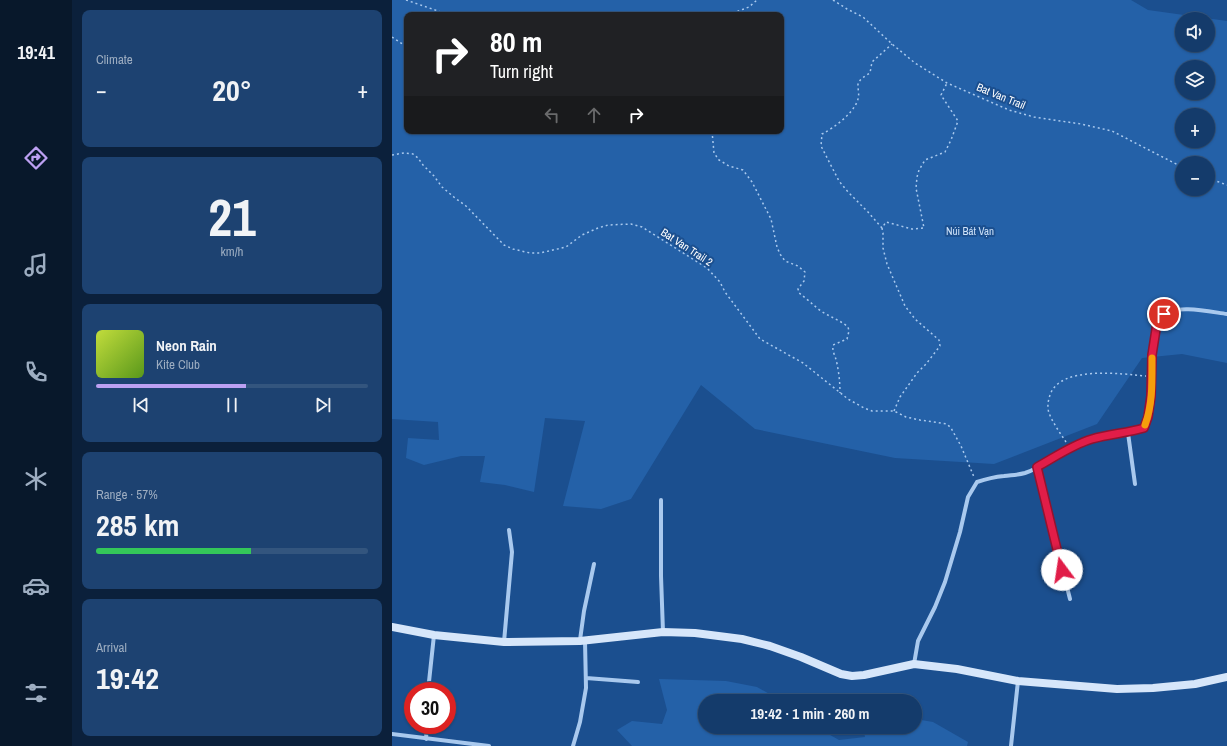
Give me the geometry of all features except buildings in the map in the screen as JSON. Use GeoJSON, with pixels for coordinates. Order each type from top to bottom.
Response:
{"type":"FeatureCollection","features":[{"type":"Feature","properties":{"kind":"main road"},"geometry":{"type":"LineString","coordinates":[[392,627],[434,635],[504,642],[583,641],[663,632],[695,633],[742,639],[770,646],[841,674],[852,676],[864,675],[914,664],[957,669],[1018,681],[1117,689],[1153,688],[1195,684],[1227,677]]}},
{"type":"Feature","properties":{"kind":"street"},"geometry":{"type":"LineString","coordinates":[[914,664],[918,641],[935,607],[945,582],[960,532],[968,497],[977,482],[990,478],[1025,473],[1069,448],[1091,439],[1114,434],[1128,433],[1144,428],[1148,417],[1151,396],[1152,355],[1157,323],[1164,314],[1174,310],[1194,310],[1227,314]]}},
{"type":"Feature","properties":{"kind":"street"},"geometry":{"type":"LineString","coordinates":[[1128,433],[1135,484]]}},
{"type":"Feature","properties":{"kind":"street"},"geometry":{"type":"LineString","coordinates":[[1037,467],[1070,599]]}},
{"type":"Feature","properties":{"kind":"street"},"geometry":{"type":"LineString","coordinates":[[661,500],[660,576],[663,632]]}},
{"type":"Feature","properties":{"kind":"street"},"geometry":{"type":"LineString","coordinates":[[504,642],[512,552],[509,530]]}},
{"type":"Feature","properties":{"kind":"street"},"geometry":{"type":"LineString","coordinates":[[573,746],[580,722],[586,688],[583,641],[584,611],[594,564]]}},
{"type":"Feature","properties":{"kind":"street"},"geometry":{"type":"LineString","coordinates":[[429,682],[434,635]]}},
{"type":"Feature","properties":{"kind":"street"},"geometry":{"type":"LineString","coordinates":[[586,678],[638,682]]}},
{"type":"Feature","properties":{"kind":"street"},"geometry":{"type":"LineString","coordinates":[[1011,746],[1018,681]]}},
{"type":"Feature","properties":{"kind":"street"},"geometry":{"type":"LineString","coordinates":[[392,734],[489,746]]}},
{"type":"Feature","properties":{"kind":"street"},"geometry":{"type":"LineString","coordinates":[[426,734],[426,739]]}},
{"type":"Feature","properties":{"kind":"path"},"geometry":{"type":"LineString","coordinates":[[406,0],[441,12]]}},
{"type":"Feature","properties":{"kind":"path"},"geometry":{"type":"LineString","coordinates":[[736,12],[749,7],[756,0]]}},
{"type":"Feature","properties":{"kind":"path","name":"Bat Van Trail"},"geometry":{"type":"LineString","coordinates":[[833,0],[847,10],[863,17],[915,63],[947,83],[1009,110],[1041,119],[1081,124],[1112,131],[1175,163]]}},
{"type":"Feature","properties":{"kind":"path"},"geometry":{"type":"LineString","coordinates":[[392,37],[404,45]]}},
{"type":"Feature","properties":{"kind":"path"},"geometry":{"type":"LineString","coordinates":[[892,44],[872,62],[870,74],[858,82],[857,102],[841,121],[832,129],[822,134],[821,146],[839,181],[882,228],[883,248],[887,264],[905,306],[915,320],[939,340],[940,346],[926,364],[916,373],[900,397],[894,411]]}},
{"type":"Feature","properties":{"kind":"path"},"geometry":{"type":"LineString","coordinates":[[882,228],[886,222],[912,229],[924,228],[916,188],[919,170],[925,160],[945,152],[958,121],[941,95],[947,83]]}},
{"type":"Feature","properties":{"kind":"path"},"geometry":{"type":"LineString","coordinates":[[712,134],[714,153],[719,160],[730,166],[743,170],[752,182],[771,219],[777,247],[784,261],[798,266],[806,272],[804,282],[798,289],[799,293],[820,310],[832,318],[842,321],[848,326],[849,331],[847,339],[834,345],[833,352],[838,366],[840,393]]}},
{"type":"Feature","properties":{"kind":"path","name":"Bat Van Trail 2"},"geometry":{"type":"LineString","coordinates":[[392,155],[404,153],[413,154],[434,176],[442,187],[471,211],[504,245],[513,249],[530,253],[540,253],[566,247],[582,235],[608,225],[631,224],[642,228],[707,268],[720,282],[725,292],[760,339],[803,363],[840,393],[864,408],[872,411],[894,411],[906,417],[947,424],[951,428],[977,482]]}},
{"type":"Feature","properties":{"kind":"path"},"geometry":{"type":"LineString","coordinates":[[1215,181],[1227,185]]}},
{"type":"Feature","properties":{"kind":"path"},"geometry":{"type":"LineString","coordinates":[[1069,448],[1049,412],[1048,402],[1051,391],[1058,383],[1068,378],[1094,373],[1152,376]]}},
{"type":"Feature","properties":{"kind":"green space","name":"Núi Bát Vạn"},"geometry":{"type":"Polygon","coordinates":[[[392,0],[1131,0],[1148,10],[1175,14],[1175,52],[1215,52],[1215,19],[1227,21],[1227,363],[1182,354],[1142,358],[1097,424],[994,464],[895,458],[755,429],[701,385],[631,499],[601,509],[563,506],[585,421],[545,418],[534,492],[505,485],[480,482],[485,456],[461,456],[424,465],[406,458],[408,438],[439,440],[438,422],[392,419],[392,0]]]}},
{"type":"Feature","properties":{"kind":"green space"},"geometry":{"type":"Polygon","coordinates":[[[659,679],[726,681],[757,687],[770,694],[698,694],[698,734],[828,734],[839,740],[865,737],[864,734],[922,734],[922,720],[933,722],[968,742],[967,746],[632,746],[617,730],[632,721],[662,724],[667,710],[659,679]]]}},
{"type":"Feature","properties":{"kind":"slow traffic"},"geometry":{"type":"LineString","coordinates":[[1145,425],[1148,417],[1151,396],[1152,358]]}},
{"type":"Feature","properties":{"kind":"route"},"geometry":{"type":"LineString","coordinates":[[1062,570],[1037,467],[1069,448],[1091,439],[1114,434],[1128,433],[1144,428],[1148,417],[1151,396],[1152,355],[1157,323],[1164,314]]}}]}
